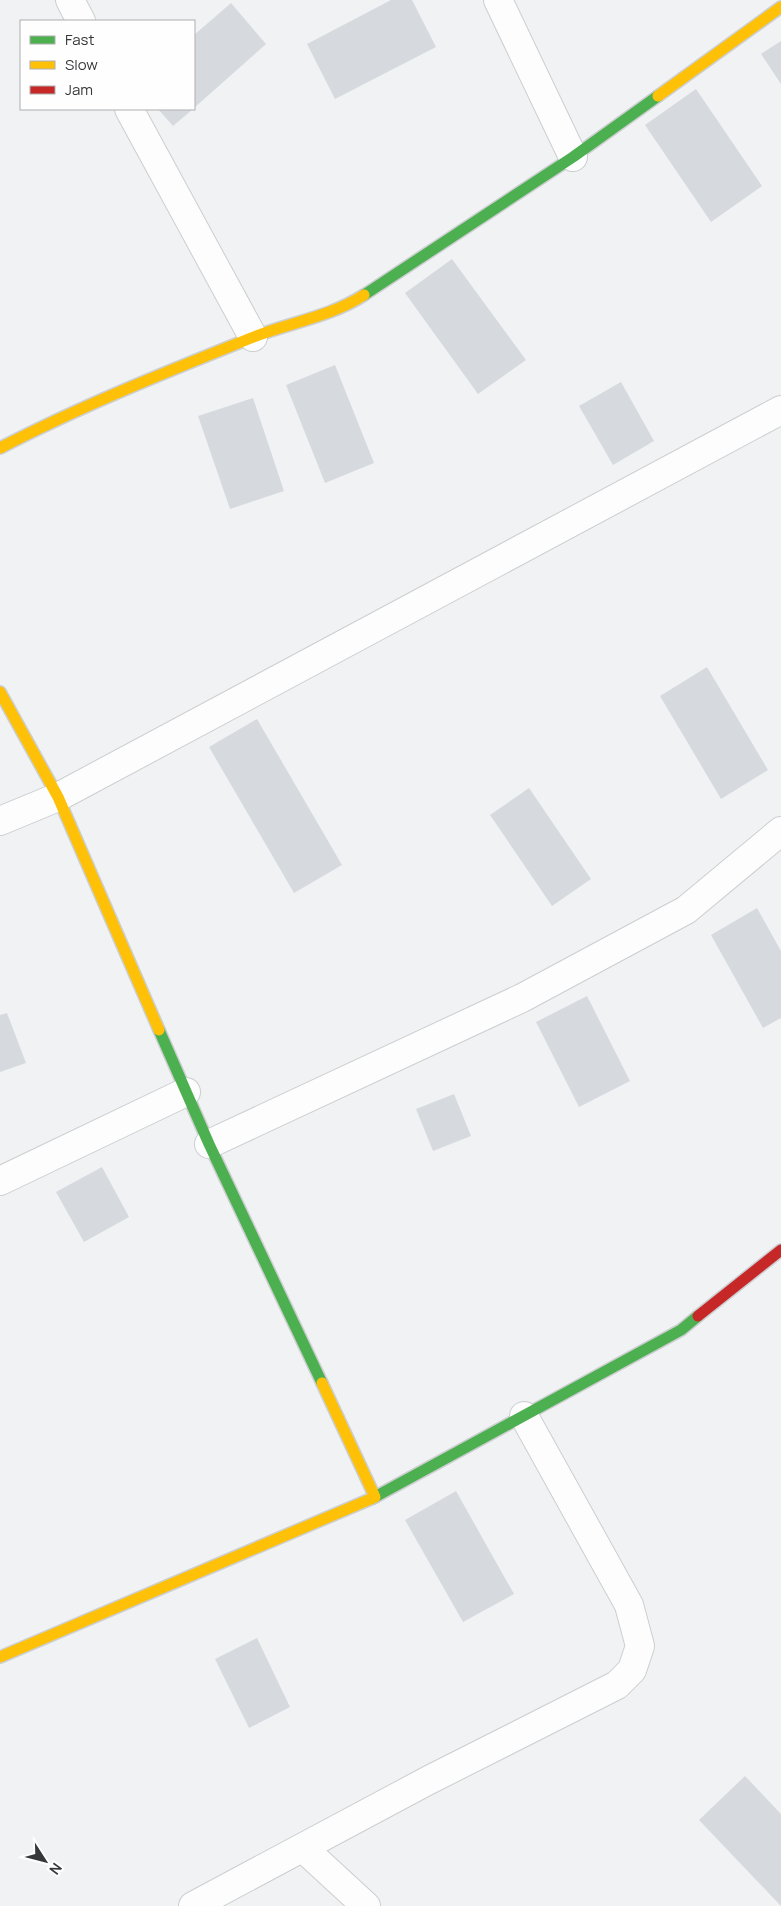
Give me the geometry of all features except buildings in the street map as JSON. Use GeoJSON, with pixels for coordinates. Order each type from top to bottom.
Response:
{"type":"FeatureCollection","features":[{"type":"Feature","properties":{"kind":"street"},"geometry":{"type":"LineString","coordinates":[[70,0],[80,20]]}},
{"type":"Feature","properties":{"kind":"street"},"geometry":{"type":"LineString","coordinates":[[498,0],[573,157]]}},
{"type":"Feature","properties":{"kind":"street"},"geometry":{"type":"LineString","coordinates":[[0,448],[48,423],[253,337],[348,306],[573,157],[781,8]]}},
{"type":"Feature","properties":{"kind":"street"},"geometry":{"type":"LineString","coordinates":[[130,110],[253,337]]}},
{"type":"Feature","properties":{"kind":"street"},"geometry":{"type":"LineString","coordinates":[[0,821],[58,797],[781,410]]}},
{"type":"Feature","properties":{"kind":"street"},"geometry":{"type":"LineString","coordinates":[[0,692],[58,797],[208,1144],[375,1497]]}},
{"type":"Feature","properties":{"kind":"street"},"geometry":{"type":"LineString","coordinates":[[208,1144],[522,998],[686,910],[781,832]]}},
{"type":"Feature","properties":{"kind":"street"},"geometry":{"type":"LineString","coordinates":[[0,1181],[186,1092]]}},
{"type":"Feature","properties":{"kind":"street"},"geometry":{"type":"LineString","coordinates":[[0,1657],[375,1497],[681,1330],[781,1250]]}},
{"type":"Feature","properties":{"kind":"street"},"geometry":{"type":"LineString","coordinates":[[193,1906],[429,1780],[618,1685],[632,1670],[640,1646],[629,1605],[524,1416]]}},
{"type":"Feature","properties":{"kind":"street"},"geometry":{"type":"LineString","coordinates":[[302,1848],[366,1906]]}},
{"type":"Feature","properties":{"kind":"traffic: fast"},"geometry":{"type":"LineString","coordinates":[[364,295],[573,157],[658,96]]}},
{"type":"Feature","properties":{"kind":"traffic: fast"},"geometry":{"type":"LineString","coordinates":[[159,1030],[209,1144],[322,1383]]}},
{"type":"Feature","properties":{"kind":"traffic: fast"},"geometry":{"type":"LineString","coordinates":[[373,1498],[681,1330],[698,1316]]}},
{"type":"Feature","properties":{"kind":"traffic: slow"},"geometry":{"type":"LineString","coordinates":[[658,96],[781,7]]}},
{"type":"Feature","properties":{"kind":"traffic: slow"},"geometry":{"type":"LineString","coordinates":[[0,448],[61,418],[156,377],[251,338],[337,309],[364,295]]}},
{"type":"Feature","properties":{"kind":"traffic: slow"},"geometry":{"type":"LineString","coordinates":[[0,692],[58,797],[159,1030]]}},
{"type":"Feature","properties":{"kind":"traffic: slow"},"geometry":{"type":"LineString","coordinates":[[322,1383],[375,1497]]}},
{"type":"Feature","properties":{"kind":"traffic: slow"},"geometry":{"type":"LineString","coordinates":[[0,1657],[373,1498]]}},
{"type":"Feature","properties":{"kind":"traffic: jam"},"geometry":{"type":"LineString","coordinates":[[698,1316],[781,1250]]}}]}
